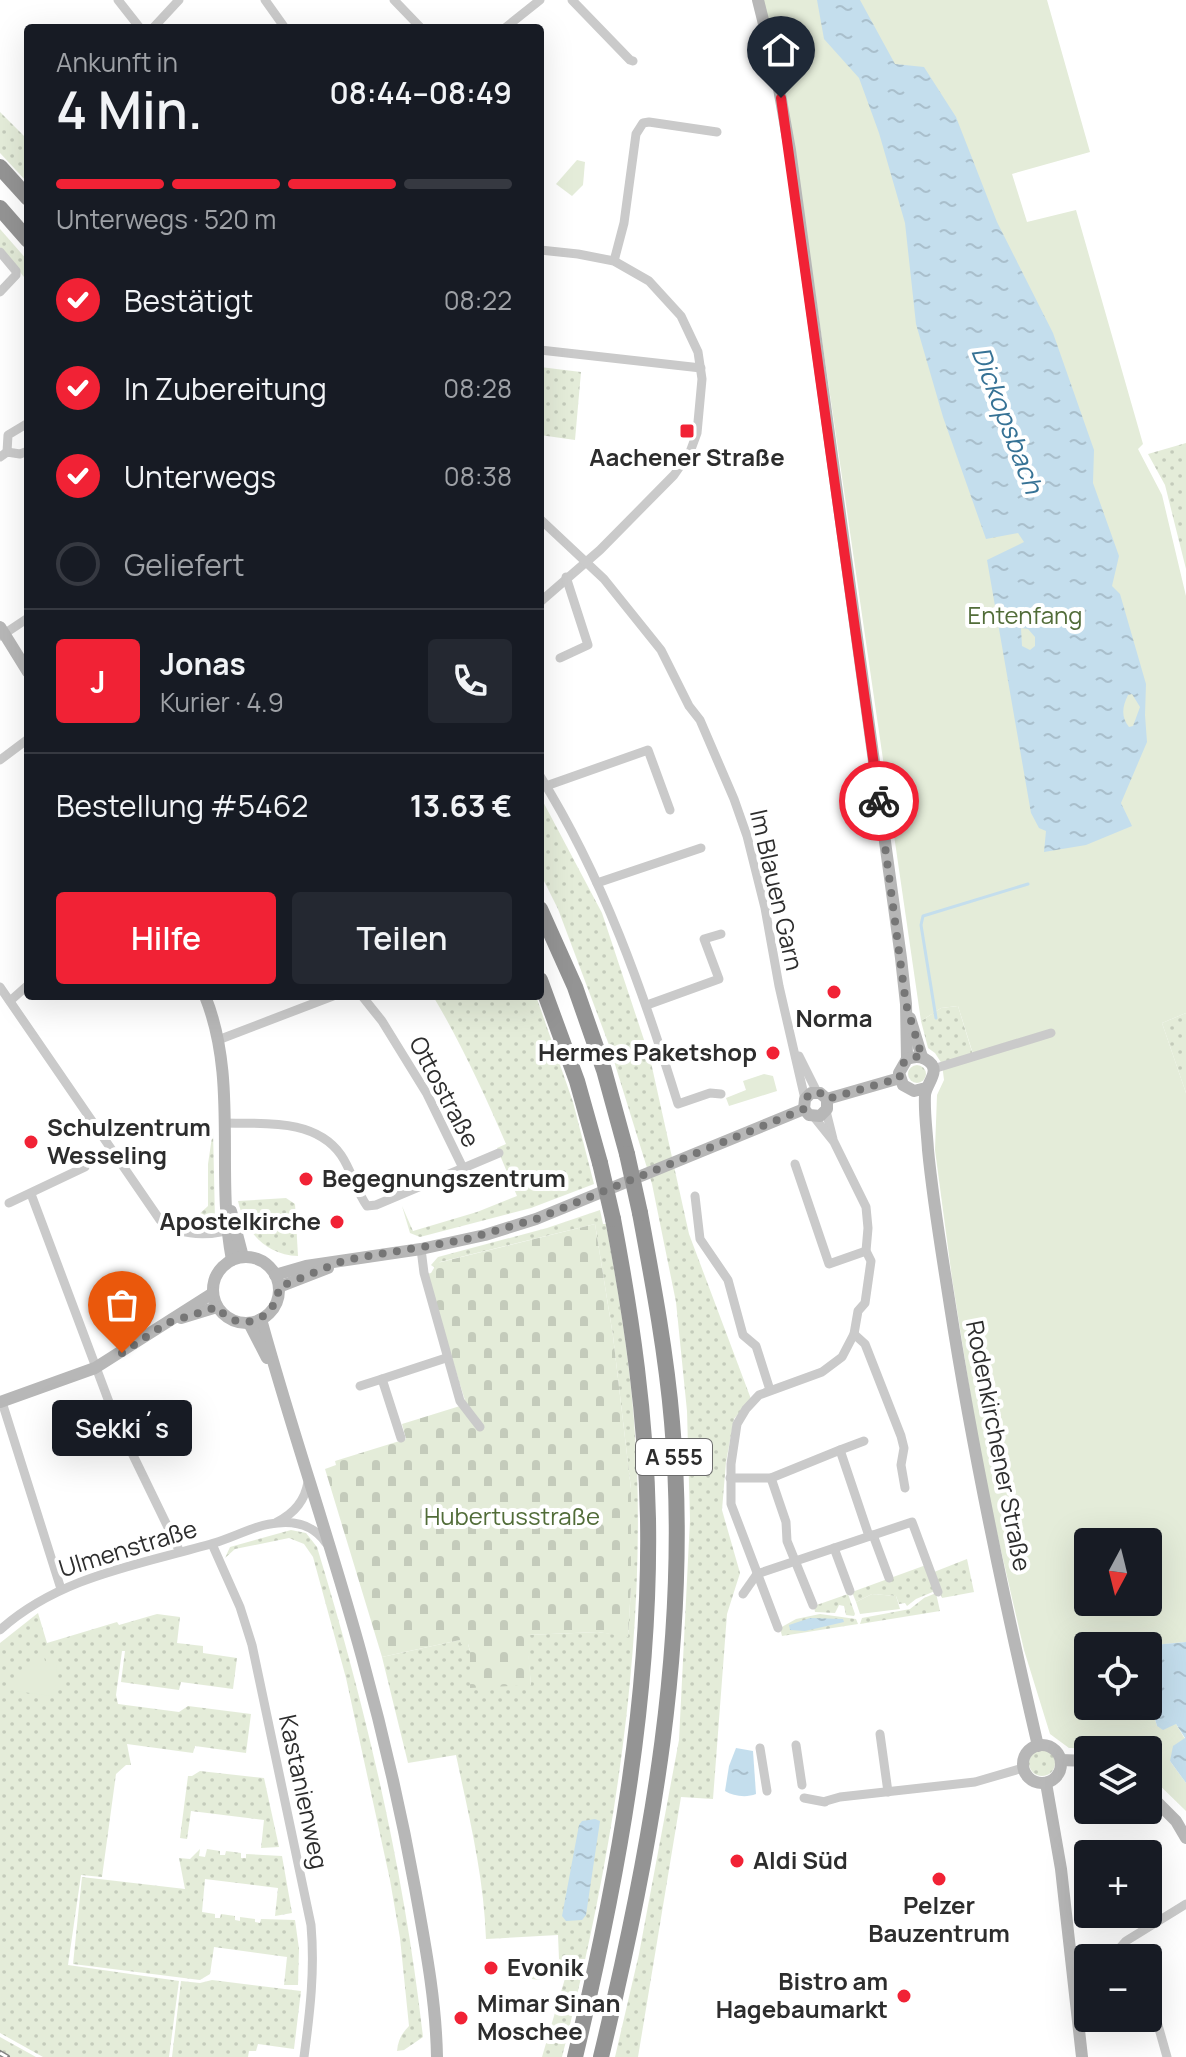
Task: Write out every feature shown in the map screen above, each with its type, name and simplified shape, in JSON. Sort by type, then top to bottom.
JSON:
[{"type":"highway","points":[[0,167],[24,194]]},
{"type":"highway","points":[[0,208],[24,235]]},
{"type":"highway","name":"A 555","points":[[544,918],[575,987],[627,1154],[659,1315],[672,1424],[676,1516],[674,1622],[653,1809],[626,1956],[601,2057]]},
{"type":"highway","name":"A 555","points":[[544,991],[577,1081],[613,1219],[633,1322],[648,1519],[646,1620],[639,1701],[617,1863],[600,1954],[575,2057]]},
{"type":"main road","points":[[758,0],[776,72],[790,150],[906,1004],[907,1059],[900,1068],[900,1078],[903,1085],[920,1090]]},
{"type":"main road","points":[[2,632],[24,666]]},
{"type":"main road","points":[[206,1000],[218,1040],[224,1078],[226,1231],[237,1258]]},
{"type":"main road","points":[[906,1004],[922,1057],[933,1069]]},
{"type":"main road","points":[[907,1059],[922,1057]]},
{"type":"main road","name":"Rodenkirchener Straße","points":[[933,1069],[931,1084],[920,1090],[977,1469],[1038,1746]]},
{"type":"main road","points":[[277,1281],[345,1260],[421,1249],[485,1235],[536,1219],[815,1105],[900,1078]]},
{"type":"main road","points":[[225,1189],[237,1258]]},
{"type":"main road","points":[[237,1258],[262,1261],[277,1281],[275,1304],[255,1321],[231,1319],[217,1307],[213,1293],[215,1276],[237,1258]]},
{"type":"main road","points":[[1,1402],[95,1368],[213,1293]]},
{"type":"main road","points":[[167,1323],[217,1307]]},
{"type":"main road","points":[[255,1321],[309,1475],[362,1656],[407,1847],[427,1959],[437,2057]]},
{"type":"main road","points":[[1038,1746],[1052,1748],[1061,1760],[1057,1776],[1046,1783],[1031,1779],[1023,1768],[1028,1752],[1038,1746]]},
{"type":"main road","points":[[1061,1760],[1074,1760]]},
{"type":"main road","points":[[1046,1783],[1061,1869],[1082,2057]]},
{"type":"main road","points":[[1162,1807],[1176,1821],[1186,1838]]},
{"type":"street","points":[[118,0],[137,24]]},
{"type":"street","points":[[157,24],[179,0]]},
{"type":"street","points":[[265,0],[282,24]]},
{"type":"street","points":[[394,0],[417,24]]},
{"type":"street","points":[[510,24],[540,0]]},
{"type":"street","points":[[572,0],[633,61]]},
{"type":"street","points":[[614,261],[624,223],[634,143],[639,128],[649,122],[717,132]]},
{"type":"street","points":[[544,250],[614,261],[649,281],[681,316],[698,352],[701,368],[700,414],[690,452],[674,475],[641,510],[544,598]]},
{"type":"street","points":[[0,252],[16,271],[15,279],[0,292]]},
{"type":"street","points":[[544,350],[701,368]]},
{"type":"street","points":[[24,425],[8,435],[3,454],[24,452]]},
{"type":"street","name":"Im Blauen Garn","points":[[544,523],[586,561],[661,650],[689,706],[700,720],[747,836],[793,1045],[815,1105]]},
{"type":"street","points":[[560,658],[588,645],[566,577]]},
{"type":"street","points":[[2,632],[24,620]]},
{"type":"street","points":[[0,760],[24,742]]},
{"type":"street","points":[[546,786],[648,750],[670,810]]},
{"type":"street","points":[[544,783],[597,883],[647,1005],[678,1104],[710,1093],[721,1094]]},
{"type":"street","points":[[597,883],[701,848]]},
{"type":"street","points":[[647,1005],[719,979],[704,939],[721,934]]},
{"type":"street","points":[[0,987],[160,1220],[185,1232],[203,1234],[226,1231]]},
{"type":"street","points":[[10,1001],[24,989]]},
{"type":"street","points":[[218,1040],[323,1000]]},
{"type":"street","name":"Ottostraße","points":[[365,1000],[382,1021],[427,1094],[463,1168]]},
{"type":"street","points":[[933,1069],[1051,1033]]},
{"type":"street","points":[[778,1628],[731,1504],[733,1443],[740,1416],[752,1401],[770,1390],[833,1366],[842,1357],[854,1334],[858,1311],[865,1303],[871,1261],[866,1251],[866,1207],[815,1105]]},
{"type":"street","points":[[224,1123],[285,1125],[321,1137],[342,1157],[367,1206],[376,1205],[499,1153]]},
{"type":"street","points":[[795,1164],[829,1264],[866,1251]]},
{"type":"street","points":[[9,1203],[85,1167]]},
{"type":"street","points":[[31,1194],[115,1418],[179,1550]]},
{"type":"street","points":[[695,1196],[700,1239],[728,1280],[743,1335],[756,1346],[770,1390]]},
{"type":"street","points":[[421,1249],[424,1273],[460,1401],[480,1427]]},
{"type":"street","points":[[854,1334],[865,1344],[899,1430],[904,1448],[901,1465],[905,1488]]},
{"type":"street","points":[[360,1386],[446,1358]]},
{"type":"street","points":[[382,1379],[401,1438]]},
{"type":"street","points":[[1,1402],[61,1589]]},
{"type":"street","points":[[730,1478],[771,1478],[864,1441]]},
{"type":"street","points":[[840,1450],[889,1578]]},
{"type":"street","name":"Ulmenstraße","points":[[0,1630],[32,1604],[61,1589],[179,1550],[212,1544],[289,1516],[306,1495],[309,1475]]},
{"type":"street","points":[[771,1478],[786,1522],[787,1541],[813,1605]]},
{"type":"street","points":[[276,1522],[300,1524],[317,1531],[328,1546]]},
{"type":"street","points":[[743,1594],[757,1574],[912,1522],[938,1592]]},
{"type":"street","name":"Kastanienweg","points":[[212,1544],[240,1607],[252,1645],[311,1925],[313,1990],[304,2057]]},
{"type":"street","points":[[834,1548],[850,1591]]},
{"type":"street","points":[[880,1734],[888,1792]]},
{"type":"street","points":[[796,1745],[802,1785]]},
{"type":"street","points":[[760,1748],[767,1791]]},
{"type":"street","points":[[804,1798],[825,1802],[840,1797],[975,1782],[1023,1768]]},
{"type":"street","points":[[1125,1944],[1186,1904]]},
{"type":"street","points":[[1160,2032],[1167,2057]]},
{"type":"green space","name":"Entenfang","points":[[763,0],[1047,0],[1090,152],[1012,174],[1027,222],[1076,210],[1143,444],[1138,449],[1162,495],[1186,596],[1186,1013],[1162,1023],[1186,1093],[1186,1642],[1162,1644],[1162,1632],[1074,1632],[1074,1720],[1155,1720],[1157,1726],[1176,1724],[1185,1739],[1170,1761],[1186,1783],[1186,1811],[1162,1788],[1162,1736],[1074,1736],[1074,1748],[1069,1748],[1050,1734],[1024,1650],[982,1468],[935,1150],[937,1095],[944,1080],[942,1064],[973,1054],[958,1006],[941,1008],[921,1021],[790,119]]},
{"type":"green space","points":[[0,112],[24,136],[24,179],[0,153]]},
{"type":"green space","points":[[577,160],[585,162],[583,185],[572,196],[556,184]]},
{"type":"green space","points":[[0,229],[24,256],[24,277],[0,247]]},
{"type":"green space","points":[[544,367],[581,372],[575,440],[544,436]]},
{"type":"green space","points":[[1186,443],[1186,569],[1165,485],[1148,454]]},
{"type":"green space","points":[[544,804],[602,913],[650,1058],[689,1234],[751,1399],[734,1419],[726,1462],[722,1510],[740,1573],[727,1614],[713,1799],[681,1797],[638,2057],[615,2057],[639,1954],[679,1740],[690,1520],[687,1411],[676,1302],[652,1184],[609,1045],[558,909],[544,881]]},
{"type":"green space","points":[[435,1000],[537,1000],[573,1102],[594,1184],[531,1208],[420,1237],[410,1233],[402,1206],[413,1231],[477,1212],[517,1196],[497,1148],[506,1144]]},
{"type":"green space","points":[[958,1006],[973,1055],[942,1064],[928,1048],[921,1021],[941,1008]]},
{"type":"green space","points":[[1186,1013],[1186,1093],[1162,1023]]},
{"type":"green space","points":[[917,1065],[926,1074],[917,1083],[908,1074]]},
{"type":"green space","points":[[764,1074],[773,1076],[777,1091],[729,1106],[726,1098],[746,1090],[743,1081]]},
{"type":"green space","points":[[213,1130],[215,1221],[190,1225],[167,1214],[196,1217],[208,1206],[208,1164]]},
{"type":"green space","points":[[286,1198],[295,1204],[298,1256],[276,1251],[258,1239],[246,1222],[238,1201]]},
{"type":"green space","points":[[600,1210],[603,1224],[606,1224],[617,1285],[633,1408],[638,1544],[635,1618],[620,1766],[595,1913],[562,2057],[542,2057],[566,1975],[554,1971],[541,1980],[522,1978],[559,1959],[558,1935],[486,1939],[479,1869],[456,1755],[408,1763],[382,1657],[460,1640],[468,1644],[470,1651],[531,1685],[526,1635],[598,1632],[628,1636],[631,1489],[613,1336],[595,1224],[440,1262],[435,1268],[431,1265],[438,1257],[547,1228]]},
{"type":"green space","name":"Hubertusstraße","points":[[595,1224],[613,1336],[631,1489],[628,1637],[598,1632],[527,1635],[531,1685],[470,1688],[470,1651],[468,1644],[461,1644],[460,1640],[382,1657],[325,1469],[336,1465],[335,1461],[406,1439],[402,1424],[460,1406],[467,1407],[426,1274],[431,1273],[437,1263]]},
{"type":"green space","points":[[291,1530],[306,1533],[317,1547],[352,1668],[381,1789],[405,1912],[423,2037],[404,2050],[397,2051],[398,2043],[409,2026],[400,1938],[390,1880],[346,1678],[313,1557],[304,1544],[289,1538],[235,1549],[225,1558],[230,1547]]},
{"type":"green space","points":[[967,1559],[974,1592],[942,1598],[934,1572]]},
{"type":"green space","points":[[926,1565],[935,1591],[907,1606],[905,1603],[899,1604],[896,1596],[872,1594],[856,1602],[852,1592]]},
{"type":"green space","points":[[936,1593],[940,1611],[860,1624],[862,1618],[910,1609]]},
{"type":"green space","points":[[848,1594],[854,1616],[846,1615],[844,1606],[839,1605],[835,1613],[815,1612],[814,1606]]},
{"type":"green space","points":[[872,1594],[896,1596],[900,1609],[860,1614],[856,1602]]},
{"type":"green space","points":[[38,1613],[47,1643],[117,1622],[119,1625],[157,1614],[180,1617],[177,1643],[203,1646],[203,1653],[237,1658],[233,1689],[181,1682],[179,1690],[121,1682],[125,1651],[122,1651],[116,1695],[118,1704],[179,1712],[188,1706],[251,1714],[246,1753],[195,1746],[193,1753],[127,1744],[131,1765],[126,1765],[116,1774],[102,1877],[81,1875],[68,1965],[179,1981],[169,2057],[43,2057],[0,2033],[0,1643]]},
{"type":"green space","points":[[820,1614],[856,1619],[858,1624],[782,1636],[780,1628],[796,1619]]},
{"type":"green space","points":[[35,1657],[44,1657],[45,1661],[56,1665],[58,1679],[51,1696],[16,1691],[14,1685]]},
{"type":"green space","points":[[1042,1750],[1051,1754],[1055,1763],[1051,1772],[1042,1776],[1033,1772],[1029,1763],[1033,1754]]},
{"type":"green space","points":[[200,1771],[264,1778],[279,1847],[261,1848],[264,1820],[191,1811],[187,1839],[180,1838],[188,1776]]},
{"type":"green space","points":[[200,1849],[199,1856],[205,1857],[207,1849],[220,1851],[220,1855],[225,1855],[226,1851],[241,1853],[241,1858],[246,1858],[246,1854],[282,1856],[292,1913],[275,1916],[278,1888],[205,1879],[202,1912],[215,1914],[215,1918],[220,1918],[221,1914],[235,1916],[235,1920],[240,1921],[240,1917],[255,1919],[260,1923],[261,1919],[295,1920],[299,1949],[298,1985],[284,1985],[287,1957],[214,1947],[210,1974],[200,1980],[73,1964],[82,1877],[185,1889],[179,1858],[190,1859]]},
{"type":"green space","points":[[212,1980],[301,1991],[294,2049],[258,2044],[256,2051],[249,2051],[248,2057],[172,2057],[181,1981],[200,1983]]},
{"type":"green space","points":[[0,2037],[36,2057],[0,2057]]},
{"type":"water","points":[[817,0],[860,0],[895,64],[924,67],[956,117],[997,222],[1053,333],[1094,450],[1093,483],[1119,556],[1112,586],[1120,594],[1146,684],[1147,742],[1121,803],[1132,826],[1086,845],[1044,852],[1046,831],[1039,828],[1031,813],[987,560],[1024,542],[1018,533],[986,539],[943,417],[916,324],[905,223],[879,133],[859,78],[824,39]],"holes":[[[1021,628],[1028,629],[1035,637],[1035,646],[1030,650],[1022,646]],[[1132,694],[1140,707],[1133,726],[1129,727],[1124,708],[1128,695]]]},
{"type":"water","points":[[810,1618],[843,1619],[844,1622],[805,1631],[790,1630],[789,1625]]},
{"type":"water","points":[[1186,1642],[1186,1783],[1170,1761],[1173,1746],[1185,1738],[1176,1724],[1163,1730],[1155,1720],[1162,1720],[1162,1644]]},
{"type":"water","points":[[736,1748],[753,1751],[756,1794],[740,1796],[725,1791]]},
{"type":"water","points":[[582,1821],[600,1821],[586,1915],[582,1920],[566,1921],[562,1916],[579,1825]]},
{"type":"waterway","name":"Dickopsbach","points":[[936,1018],[921,925],[923,916],[1028,884]]},
{"type":"railway","points":[[0,2053],[7,2057]]},
{"type":"way so far","points":[[122,1353],[167,1323],[217,1307],[225,1316],[237,1321],[255,1321],[272,1310],[279,1287],[345,1260],[463,1240],[536,1219],[804,1109],[805,1099],[811,1093],[820,1093],[827,1099],[900,1078],[900,1068],[904,1062],[912,1057],[922,1057],[906,1004],[879,801]]},
{"type":"place","name":"Aachener Straße","points":[[687,431]]},
{"type":"place","name":"Norma","points":[[834,992]]},
{"type":"place","name":"Hermes Paketshop","points":[[773,1053]]},
{"type":"place","name":"Schulzentrum Wesseling","points":[[31,1142]]},
{"type":"place","name":"Begegnungszentrum","points":[[306,1179]]},
{"type":"place","name":"Apostelkirche","points":[[337,1222]]},
{"type":"place","name":"Sekki´s","points":[[122,1353]]},
{"type":"place","name":"Aldi Süd","points":[[737,1861]]},
{"type":"place","name":"Pelzer Bauzentrum","points":[[939,1879]]},
{"type":"place","name":"Evonik","points":[[491,1968]]},
{"type":"place","name":"Bistro am Hagebaumarkt","points":[[904,1996]]},
{"type":"place","name":"Mimar Sinan Moschee","points":[[461,2018]]},
{"type":"route","points":[[781,98],[879,801]]}]
